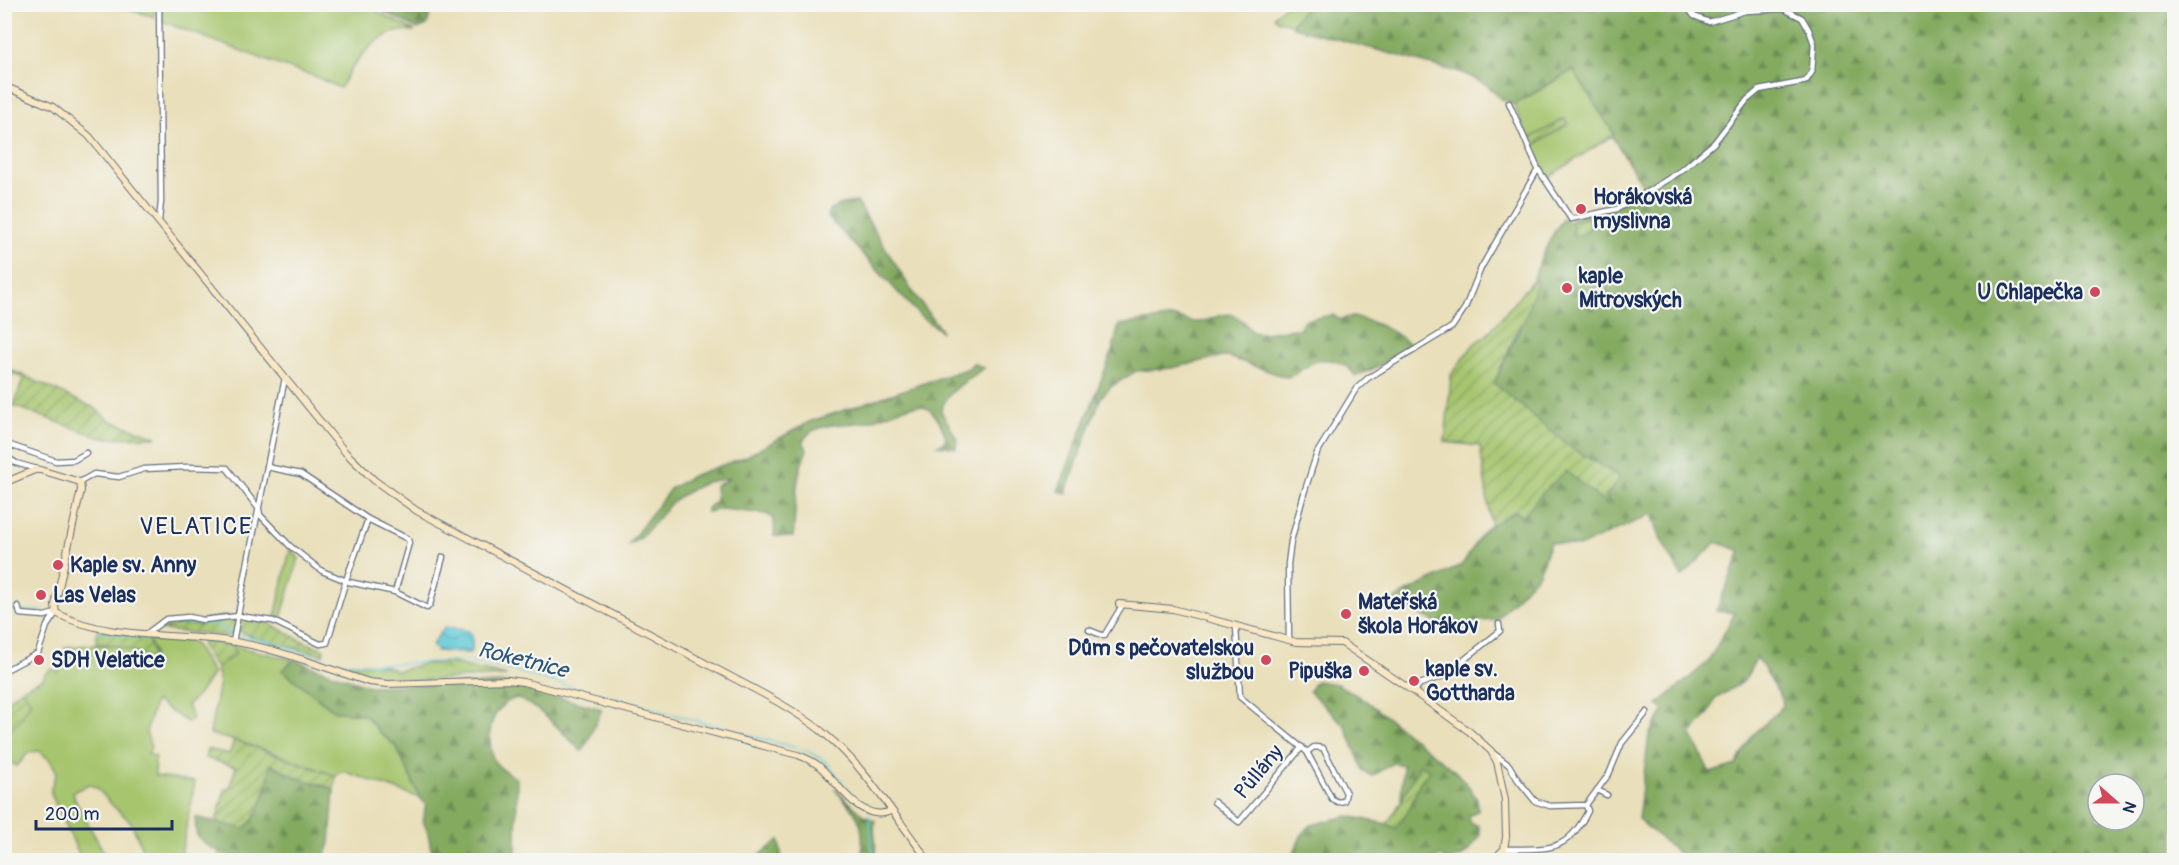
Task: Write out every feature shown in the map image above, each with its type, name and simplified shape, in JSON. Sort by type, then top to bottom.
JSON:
[{"type":"street","points":[[159,4],[161,202],[159,220]]},
{"type":"street","points":[[1509,103],[1538,169],[1570,219],[1617,209],[1681,171],[1714,143],[1747,100],[1759,90],[1802,82],[1809,77],[1814,64],[1814,44],[1809,30],[1802,18],[1784,9],[1745,11],[1709,22],[1694,16],[1685,4]]},
{"type":"street","points":[[4,86],[53,107],[89,136],[345,452],[387,491],[417,511],[794,711],[840,748],[928,861]]},
{"type":"street","points":[[1289,640],[1288,564],[1291,541],[1317,453],[1356,389],[1368,378],[1452,327],[1465,308],[1481,268],[1538,169]]},
{"type":"street","points":[[234,637],[285,378]]},
{"type":"street","points":[[4,443],[56,461],[74,460],[86,453]]},
{"type":"street","points":[[4,455],[16,463],[80,482],[94,474],[119,477],[144,469],[227,468],[273,530],[303,558],[322,571],[346,580],[394,592],[427,608],[430,605],[443,557]]},
{"type":"street","points":[[267,467],[301,474],[368,519],[409,541],[394,592]]},
{"type":"street","points":[[4,483],[37,469]]},
{"type":"street","points":[[4,671],[38,653],[47,626],[56,613],[55,605],[81,490],[80,482]]},
{"type":"street","points":[[152,635],[166,619],[189,617],[202,620],[239,616],[273,621],[324,644],[330,639],[346,580],[368,519]]},
{"type":"street","points":[[1104,636],[1121,604],[1173,609],[1296,642],[1342,643],[1470,732],[1509,765],[1535,801],[1550,806],[1586,805]]},
{"type":"street","points":[[19,608],[20,614],[45,616],[56,613],[85,625],[152,635],[234,637],[369,682],[508,680],[523,682],[801,756],[814,763],[849,798],[870,810],[882,813],[891,811]]},
{"type":"street","points":[[1414,692],[1420,684],[1444,676],[1500,631],[1499,624]]},
{"type":"street","name":"Půllány","points":[[1236,626],[1240,697],[1307,752],[1332,799],[1341,802],[1345,799],[1346,793],[1323,748],[1314,747],[1307,752]]},
{"type":"street","points":[[1089,630],[1112,640]]},
{"type":"street","points":[[1586,805],[1609,774],[1622,743],[1647,712]]},
{"type":"street","name":"Půllány","points":[[1214,802],[1239,822],[1302,747]]},
{"type":"street","points":[[1491,751],[1497,762],[1505,800],[1506,837],[1504,849],[1493,861]]},
{"type":"street","points":[[1597,790],[1607,795]]},
{"type":"street","points":[[1504,849],[1555,848],[1578,829],[1588,811],[1586,805]]},
{"type":"green space","points":[[342,4],[352,7],[364,5],[415,31],[402,31],[380,39],[361,56],[340,88],[314,76],[161,21],[161,5]]},
{"type":"green space","points":[[1308,4],[2174,5],[2174,860],[1674,860],[1679,854],[1638,819],[1649,735],[1664,710],[1658,704],[1708,662],[1735,613],[1716,611],[1741,551],[1716,542],[1682,577],[1661,540],[1652,514],[1579,547],[1550,542],[1539,573],[1496,620],[1477,621],[1467,630],[1440,624],[1393,602],[1403,594],[1460,566],[1487,529],[1500,518],[1515,511],[1522,517],[1541,494],[1566,470],[1603,501],[1619,476],[1571,448],[1494,383],[1523,322],[1536,282],[1533,280],[1542,256],[1563,219],[1568,222],[1577,216],[1613,206],[1644,187],[1612,136],[1614,134],[1573,70],[1514,105],[1501,99],[1487,85],[1465,74],[1293,27],[1294,21]],"holes":[[[1757,657],[1782,699],[1783,706],[1751,737],[1736,765],[1710,773],[1691,734],[1709,713],[1715,699],[1744,681]]]},
{"type":"green space","points":[[110,5],[154,5],[154,18],[152,16]]},
{"type":"green space","points":[[371,5],[432,5],[427,25],[418,29]]},
{"type":"green space","points":[[1285,5],[1308,5],[1293,25],[1277,20],[1274,16]]},
{"type":"green space","points":[[1573,70],[1615,134],[1547,178],[1532,147],[1567,124],[1564,119],[1529,139],[1514,105]]},
{"type":"green space","points":[[1564,119],[1568,124],[1532,147],[1529,139]]},
{"type":"green space","points":[[857,202],[910,288],[942,332],[921,317],[827,216],[829,210],[842,204]]},
{"type":"green space","points":[[1588,217],[1591,226],[1586,233],[1575,236],[1572,222]]},
{"type":"green space","points":[[1533,280],[1537,282],[1524,322],[1520,325],[1494,383],[1571,448],[1620,477],[1603,502],[1566,471],[1541,494],[1522,517],[1515,511],[1491,525],[1480,446],[1445,442],[1451,375],[1474,344],[1486,336]]},
{"type":"green space","points":[[1232,314],[1243,321],[1252,332],[1258,333],[1299,329],[1304,320],[1333,315],[1339,319],[1352,317],[1384,327],[1412,346],[1373,369],[1355,376],[1343,364],[1321,360],[1294,375],[1285,377],[1229,357],[1219,357],[1172,368],[1136,371],[1112,386],[1101,397],[1067,493],[1058,491],[1112,352],[1119,325],[1175,317],[1191,322],[1203,322],[1221,315]]},
{"type":"green space","points":[[973,363],[984,368],[948,397],[941,411],[957,439],[956,448],[938,445],[946,438],[943,428],[935,415],[923,406],[907,407],[864,422],[828,425],[809,434],[803,441],[807,450],[797,483],[793,537],[774,536],[773,520],[766,514],[723,509],[707,512],[707,508],[716,501],[715,486],[730,478],[706,482],[680,496],[671,503],[641,538],[628,545],[670,489],[692,476],[745,457],[809,422],[969,368]]},
{"type":"green space","points":[[5,367],[94,408],[109,420],[157,437],[101,438],[14,406],[23,378],[12,373],[5,395]]},
{"type":"green space","points":[[290,549],[299,558],[280,621],[275,618]]},
{"type":"green space","points":[[225,616],[265,621],[306,643],[324,649],[323,655],[255,638],[237,630],[229,636],[161,630],[179,624],[201,625],[203,620]]},
{"type":"green space","points":[[97,628],[148,636],[153,659],[119,646],[96,644]]},
{"type":"green space","points":[[153,640],[193,642],[213,673],[187,706],[193,718],[187,722],[155,701],[146,732],[151,747],[148,754],[155,756],[155,776],[195,782],[180,860],[147,860],[131,822],[97,788],[89,784],[73,792],[75,800],[108,860],[82,860],[51,794],[57,772],[50,760],[39,751],[29,752],[17,766],[5,760],[4,735],[21,719],[30,701],[22,689],[44,678],[44,675],[51,669],[57,672],[70,658],[65,647],[110,645],[153,658],[154,651],[148,642]]},
{"type":"green space","points":[[202,640],[234,646],[235,655],[216,668],[202,647]]},
{"type":"green space","points":[[234,646],[294,660],[282,670],[335,711],[365,715],[380,733],[396,746],[420,798],[346,772],[340,772],[336,776],[263,749],[210,734],[219,681],[216,668],[235,655]]},
{"type":"green space","points":[[294,660],[369,686],[507,683],[602,709],[584,750],[581,751],[551,721],[525,702],[516,698],[502,706],[497,711],[491,725],[490,740],[492,757],[496,764],[517,779],[516,851],[513,860],[433,860],[428,833],[423,821],[426,804],[420,798],[396,746],[380,733],[365,715],[335,711],[282,670]]},
{"type":"green space","points":[[451,663],[507,676],[390,682],[339,668],[340,665],[369,664],[397,671],[423,664]]},
{"type":"green space","points":[[1316,681],[1337,684],[1365,700],[1456,772],[1477,799],[1478,810],[1468,816],[1470,822],[1479,826],[1480,836],[1466,853],[1452,860],[1445,860],[1441,856],[1430,860],[1291,860],[1301,836],[1311,825],[1348,816],[1387,824],[1391,827],[1410,808],[1420,782],[1430,771],[1420,764],[1401,802],[1403,765],[1393,763],[1372,776],[1363,770],[1345,726],[1309,691]]},
{"type":"green space","points":[[22,689],[31,701],[21,719],[5,735],[5,702]]},
{"type":"green space","points":[[234,740],[336,776],[334,789],[296,777],[271,764],[263,799],[250,823],[244,829],[216,822],[225,789],[229,789],[236,767],[205,758],[207,749],[229,754]]},
{"type":"green space","points":[[270,764],[296,777],[334,789],[330,843],[324,860],[275,860],[237,856],[220,852],[206,845],[197,835],[195,817],[231,826],[252,822],[266,790]]},
{"type":"green space","points":[[1420,764],[1430,770],[1420,782],[1410,808],[1396,829],[1387,824]]},
{"type":"green space","points":[[834,788],[863,815],[875,821],[877,860],[861,860],[862,836],[859,820]]},
{"type":"green space","points":[[779,840],[782,860],[754,860]]},
{"type":"green space","points":[[219,851],[250,860],[218,860]]},
{"type":"water","points":[[445,627],[468,631],[472,634],[472,651],[469,653],[437,651],[432,645]]},
{"type":"waterway","name":"Roketnice","points":[[4,609],[17,610]]},
{"type":"waterway","name":"Roketnice","points":[[22,610],[42,611]]},
{"type":"waterway","name":"Roketnice","points":[[157,632],[169,623],[214,624],[235,635],[271,641],[329,662],[389,664],[463,661],[496,666],[807,751],[825,761],[855,798],[869,805],[870,809]]},
{"type":"waterway","name":"Roketnice","points":[[97,631],[145,639],[152,637]]},
{"type":"waterway","name":"Roketnice","points":[[869,814],[874,860]]},
{"type":"waterway","points":[[2126,860],[2127,856]]},
{"type":"place","name":"Horákovská myslivna","points":[[1581,209]]},
{"type":"place","name":"kaple Mitrovských","points":[[1567,288]]},
{"type":"place","name":"U Chlapečka","points":[[2095,292]]},
{"type":"place","name":"Kaple sv. Anny","points":[[58,565]]},
{"type":"place","name":"Las Velas","points":[[41,595]]},
{"type":"place","name":"Mateřská škola Horákov","points":[[1346,614]]},
{"type":"place","name":"SDH Velatice","points":[[39,660]]},
{"type":"place","name":"Dům s pečovatelskou službou","points":[[1266,660]]},
{"type":"place","name":"Pipuška","points":[[1364,671]]},
{"type":"place","name":"kaple sv. Gottharda","points":[[1414,681]]},
{"type":"district","name":"VELATICE","points":[[196,526]]}]
